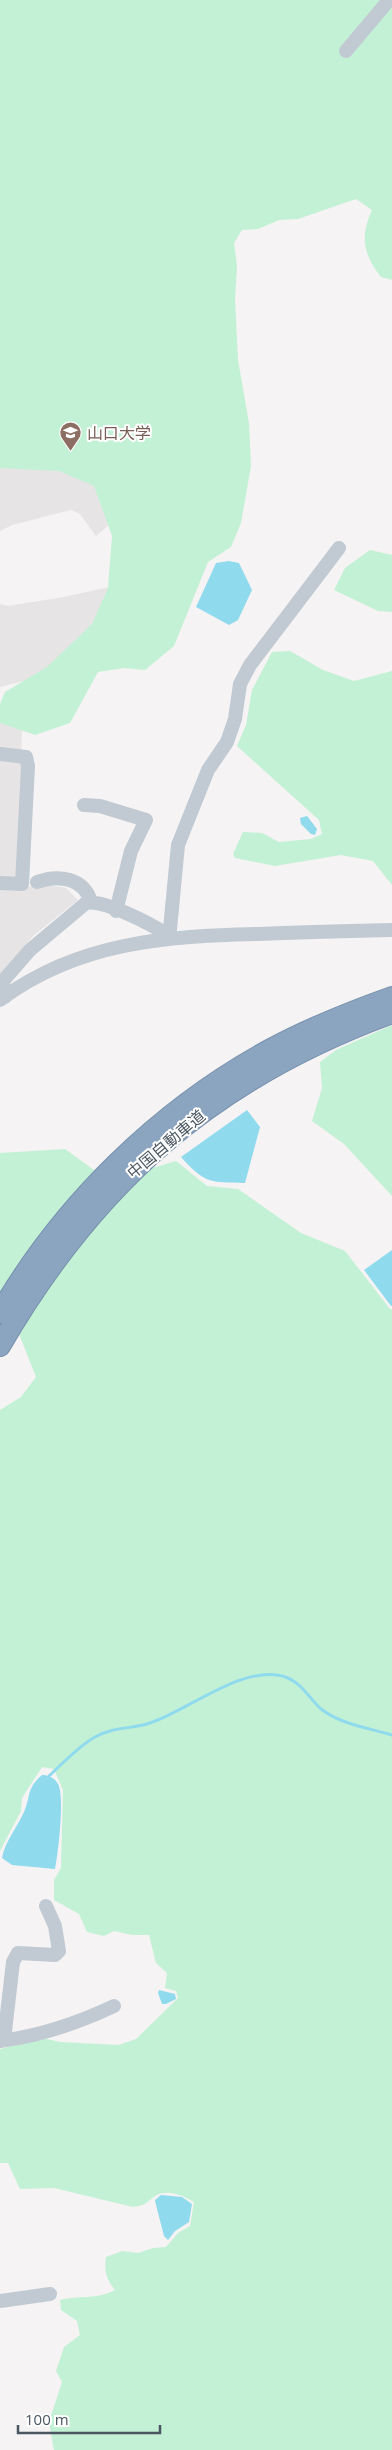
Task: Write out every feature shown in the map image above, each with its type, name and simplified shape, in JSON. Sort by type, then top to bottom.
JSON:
[{"type":"highway","name":"中国自動車道","points":[[0,1313],[48,1243],[83,1199],[160,1125],[189,1102],[269,1050],[313,1028],[392,997]]},
{"type":"highway","name":"中国自動車道","points":[[0,1346],[42,1277],[84,1223],[109,1194],[172,1136],[241,1086],[278,1063],[320,1042],[392,1014]]},
{"type":"street","points":[[346,51],[389,0]]},
{"type":"street","points":[[167,936],[170,929],[178,845],[208,770],[227,742],[234,719],[240,684],[250,665],[339,548]]},
{"type":"street","points":[[0,754],[26,757],[28,766],[22,884],[0,883]]},
{"type":"street","points":[[84,805],[100,806],[146,820],[131,851],[116,911]]},
{"type":"street","points":[[37,882],[61,876],[72,880],[89,894],[91,902]]},
{"type":"street","points":[[2,998],[3,981],[30,950],[76,910],[91,902],[154,926],[167,936]]},
{"type":"street","points":[[2,998],[46,973],[90,954],[167,936],[392,930]]},
{"type":"street","points":[[46,1906],[55,1926],[59,1952],[56,1955],[18,1954],[13,1962],[2,2040],[32,2036],[89,2018],[114,2006]]},
{"type":"street","points":[[0,2301],[50,2294]]},
{"type":"shaded area","name":"山口大学","points":[[49,381],[117,518],[96,536],[80,514],[71,510],[12,525],[0,531],[0,398]]},
{"type":"shaded area","points":[[141,580],[59,672],[0,687],[0,604],[7,606],[64,597]]},
{"type":"shaded area","points":[[0,716],[22,717],[19,889],[43,884],[66,888],[78,900],[33,936],[0,977]]},
{"type":"green space","points":[[0,0],[392,0],[392,280],[381,277],[370,261],[365,245],[365,237],[372,210],[356,199],[298,219],[279,220],[258,229],[242,230],[234,243],[237,266],[235,299],[238,360],[249,423],[251,466],[241,523],[231,547],[208,562],[174,646],[145,670],[124,668],[98,672],[70,723],[35,735],[0,723],[0,704],[5,692],[47,667],[92,624],[108,588],[112,536],[94,486],[59,471],[0,468]]},
{"type":"green space","points":[[370,550],[392,555],[392,612],[378,611],[334,590],[345,568]]},
{"type":"green space","points":[[290,651],[323,670],[354,681],[392,671],[392,885],[373,861],[341,855],[275,866],[235,858],[233,854],[243,832],[262,833],[279,842],[311,839],[322,834],[319,820],[237,746],[246,725],[252,690],[272,652]]},
{"type":"green space","points":[[392,1025],[392,1196],[344,1144],[312,1121],[322,1088],[320,1062],[336,1050]]},
{"type":"green space","points":[[65,1149],[109,1181],[176,1161],[207,1186],[238,1189],[301,1233],[345,1251],[390,1309],[392,1309],[392,2450],[54,2450],[49,2422],[62,2382],[56,2371],[64,2347],[80,2335],[77,2321],[61,2310],[60,2300],[101,2295],[115,2290],[106,2275],[106,2257],[122,2251],[138,2253],[153,2248],[166,2247],[178,2233],[190,2226],[194,2202],[180,2195],[164,2193],[133,2207],[54,2188],[20,2189],[8,2163],[0,2163],[0,2049],[43,2038],[60,2042],[119,2045],[136,2039],[178,1998],[176,1991],[165,1988],[167,1973],[156,1963],[149,1935],[132,1935],[114,1931],[104,1936],[87,1932],[79,1914],[54,1900],[54,1880],[61,1868],[63,1790],[54,1769],[42,1767],[22,1798],[21,1811],[0,1851],[0,1410],[21,1397],[36,1377],[6,1301],[0,1300],[0,1153]]},
{"type":"water","points":[[229,561],[239,563],[252,590],[238,620],[229,625],[196,607],[216,563]]},
{"type":"water","points":[[307,816],[317,829],[315,835],[311,834],[301,824],[300,818]]},
{"type":"water","points":[[247,1110],[260,1127],[245,1183],[209,1180],[196,1172],[181,1157]]},
{"type":"water","points":[[392,1250],[392,1306],[391,1306],[364,1270]]},
{"type":"water","points":[[42,1775],[49,1776],[55,1780],[60,1791],[60,1826],[55,1869],[12,1865],[2,1858],[8,1840],[24,1812],[33,1784]]},
{"type":"water","points":[[159,1990],[175,1994],[176,1999],[162,2004],[158,1993]]},
{"type":"water","points":[[161,2195],[182,2197],[192,2204],[189,2222],[175,2231],[168,2240],[164,2236],[155,2200]]},
{"type":"waterway","points":[[49,1776],[71,1755],[95,1737],[115,1730],[150,1723],[218,1690],[254,1676],[272,1675],[288,1678],[298,1684],[321,1709],[329,1714],[346,1722],[392,1735]]},
{"type":"place","name":"山口大学","points":[[71,452]]}]
